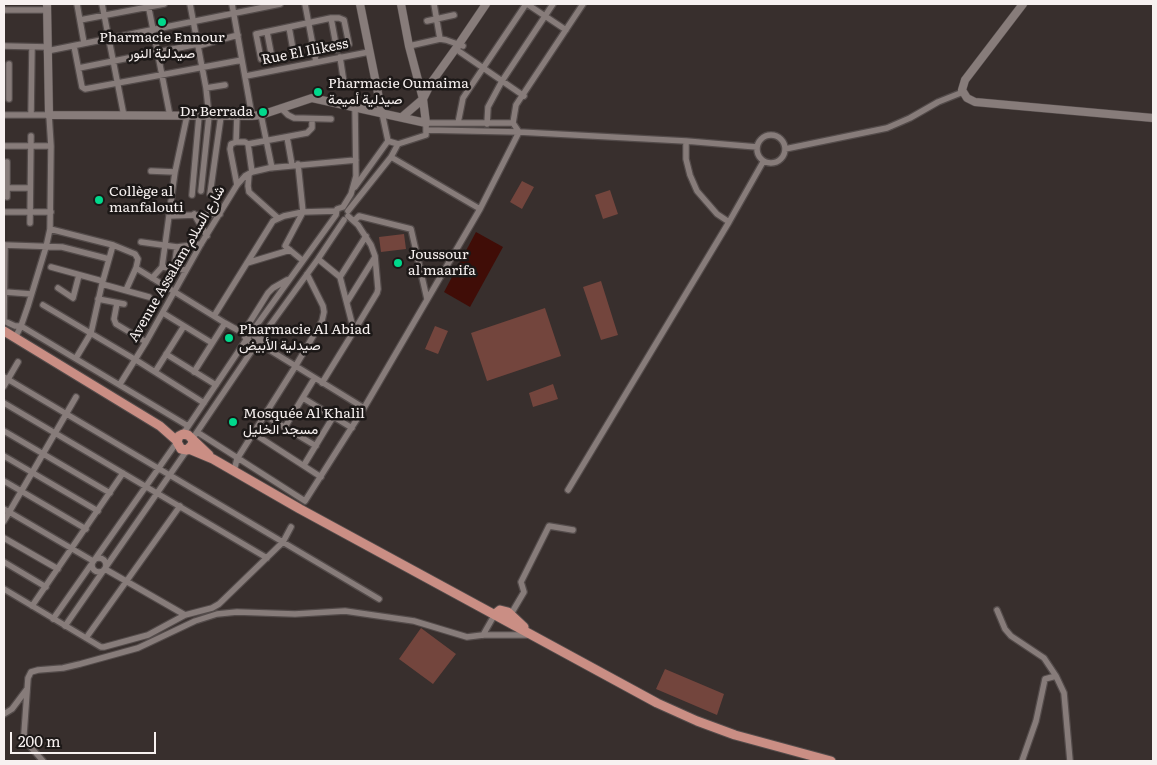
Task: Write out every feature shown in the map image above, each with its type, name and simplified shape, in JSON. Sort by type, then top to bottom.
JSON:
[{"type":"main road","points":[[4,331],[160,426],[181,436],[188,435],[194,437],[213,458]]},
{"type":"main road","points":[[181,436],[181,449],[188,449],[213,458],[234,471],[303,505],[533,636],[649,699],[697,721],[744,737],[831,761]]},
{"type":"main road","points":[[188,449],[192,445],[194,437]]},
{"type":"main road","points":[[495,614],[501,610],[511,614],[533,636]]},
{"type":"street","points":[[77,4],[84,43]]},
{"type":"street","points":[[102,4],[124,116]]},
{"type":"street","points":[[80,20],[148,5],[164,4]]},
{"type":"street","points":[[190,4],[206,88],[209,116],[201,191]]},
{"type":"street","points":[[232,4],[252,116]]},
{"type":"street","points":[[4,46],[32,46],[47,49],[74,46],[280,4]]},
{"type":"street","points":[[305,4],[316,62]]},
{"type":"street","points":[[352,191],[388,141],[360,4]]},
{"type":"street","points":[[388,141],[398,144],[426,135],[427,127],[424,96],[409,46],[401,4]]},
{"type":"street","points":[[434,4],[440,39]]},
{"type":"street","points":[[461,47],[486,4]]},
{"type":"street","points":[[402,117],[432,89],[491,4]]},
{"type":"street","points":[[458,123],[463,98],[527,4],[566,30]]},
{"type":"street","points":[[487,124],[488,107],[502,81],[554,4]]},
{"type":"street","points":[[519,132],[513,123],[516,106],[584,4]]},
{"type":"street","points":[[1023,4],[969,74],[963,85],[963,92],[967,98],[975,102],[1153,117]]},
{"type":"street","points":[[148,5],[170,116]]},
{"type":"street","points":[[4,10],[46,7],[51,146],[50,229],[21,326],[15,338]]},
{"type":"street","points":[[426,21],[454,15]]},
{"type":"street","points":[[331,18],[337,50]]},
{"type":"street","points":[[261,59],[256,34],[331,18],[344,20],[349,44]]},
{"type":"street","points":[[289,27],[294,55]]},
{"type":"street","points":[[267,32],[272,58]]},
{"type":"street","points":[[78,68],[198,45],[238,35]]},
{"type":"street","points":[[409,46],[440,39],[461,47],[483,68],[524,96]]},
{"type":"street","points":[[31,115],[32,46]]},
{"type":"street","points":[[74,46],[82,87],[87,89],[242,60]]},
{"type":"street","name":"Rue El Ilikess","points":[[246,76],[369,52]]},
{"type":"street","points":[[340,57],[344,83]]},
{"type":"street","points":[[9,64],[7,77],[9,100]]},
{"type":"street","points":[[206,88],[224,85]]},
{"type":"street","points":[[785,149],[887,128],[910,118],[938,102],[963,92]]},
{"type":"street","points":[[4,114],[252,116],[261,115],[312,98],[402,117],[427,127],[686,141],[757,147]]},
{"type":"street","points":[[281,108],[290,116],[331,119]]},
{"type":"street","points":[[355,108],[356,160],[352,191],[346,213],[318,259],[259,339],[194,437],[237,459],[303,505],[364,408],[480,209],[519,132]]},
{"type":"street","points":[[261,115],[272,168]]},
{"type":"street","points":[[152,278],[162,267],[175,172],[187,116]]},
{"type":"street","points":[[192,195],[199,116]]},
{"type":"street","points":[[210,194],[221,116]]},
{"type":"street","points":[[236,142],[237,116]]},
{"type":"street","points":[[237,185],[230,149],[231,144],[245,142],[248,144],[310,131],[312,119]]},
{"type":"street","points":[[427,127],[458,123],[513,123]]},
{"type":"street","points":[[773,135],[781,140],[785,149],[783,156],[772,164],[763,162],[757,154],[760,140],[763,137],[773,135]]},
{"type":"street","points":[[30,223],[31,136]]},
{"type":"street","points":[[287,137],[295,165],[303,212],[285,245],[302,260]]},
{"type":"street","points":[[686,141],[686,159],[697,191],[717,214],[729,222]]},
{"type":"street","points":[[248,144],[251,173],[248,186],[249,192],[278,218]]},
{"type":"street","points":[[336,213],[339,220],[391,158],[398,144]]},
{"type":"street","points":[[4,146],[51,146]]},
{"type":"street","points":[[391,158],[480,209]]},
{"type":"street","points":[[251,173],[295,165],[356,160]]},
{"type":"street","points":[[7,162],[5,176],[7,197]]},
{"type":"street","points":[[568,490],[763,162]]},
{"type":"street","points":[[151,171],[175,172]]},
{"type":"street","name":"Avenue Assalam شارع السلام","points":[[120,384],[136,360],[186,270],[237,185],[251,173]]},
{"type":"street","points":[[7,188],[30,188]]},
{"type":"street","points":[[53,619],[338,208],[354,221],[366,236],[375,256],[378,283],[377,293],[322,383]]},
{"type":"street","points":[[4,212],[51,212]]},
{"type":"street","points":[[214,316],[271,224],[278,218],[303,212],[336,213]]},
{"type":"street","points":[[194,214],[206,236]]},
{"type":"street","points":[[169,216],[220,214]]},
{"type":"street","points":[[354,221],[359,216],[411,230],[426,299]]},
{"type":"street","points":[[50,229],[113,246],[137,255],[136,268],[126,290]]},
{"type":"street","points":[[340,276],[366,236]]},
{"type":"street","points":[[141,242],[164,246],[202,244]]},
{"type":"street","points":[[109,260],[68,248],[4,245],[6,292],[4,321],[15,326],[21,326],[120,384],[181,436]]},
{"type":"street","points":[[76,358],[91,333],[102,282],[113,246]]},
{"type":"street","points":[[174,269],[177,246]]},
{"type":"street","points":[[247,263],[290,250]]},
{"type":"street","points":[[347,302],[375,256]]},
{"type":"street","points":[[318,259],[340,276],[354,331]]},
{"type":"street","points":[[51,267],[149,297]]},
{"type":"street","points":[[162,267],[186,270]]},
{"type":"street","points":[[136,268],[225,323],[259,339],[263,346],[364,408]]},
{"type":"street","points":[[234,471],[237,459],[320,327],[324,306],[307,274]]},
{"type":"street","points":[[58,288],[72,298],[79,275]]},
{"type":"street","points":[[243,333],[268,293],[288,280]]},
{"type":"street","points":[[6,292],[31,294]]},
{"type":"street","points":[[98,298],[124,304]]},
{"type":"street","points":[[117,303],[114,319],[116,324],[146,342]]},
{"type":"street","points":[[44,305],[204,403]]},
{"type":"street","points":[[163,313],[212,343]]},
{"type":"street","points":[[194,372],[225,323]]},
{"type":"street","points":[[154,372],[184,326]]},
{"type":"street","points":[[243,333],[246,340],[255,346],[263,346]]},
{"type":"street","points":[[166,354],[216,385]]},
{"type":"street","points":[[4,386],[6,378],[18,362]]},
{"type":"street","points":[[6,378],[379,599]]},
{"type":"street","points":[[285,427],[314,379]]},
{"type":"street","points":[[4,521],[6,510],[21,491],[76,397]]},
{"type":"street","points":[[303,398],[352,428]]},
{"type":"street","points":[[4,403],[267,558]]},
{"type":"street","points":[[264,414],[316,446]]},
{"type":"street","points":[[304,466],[333,417]]},
{"type":"street","points":[[4,431],[110,493]]},
{"type":"street","points":[[253,433],[321,477]]},
{"type":"street","points":[[65,626],[188,449]]},
{"type":"street","points":[[4,456],[98,511]]},
{"type":"street","points":[[32,606],[123,473]]},
{"type":"street","points":[[4,482],[86,529]]},
{"type":"street","points":[[86,638],[180,506]]},
{"type":"street","points":[[6,510],[93,561]]},
{"type":"street","points":[[511,614],[524,592],[521,582],[549,526],[573,530]]},
{"type":"street","points":[[4,589],[104,647],[148,635],[185,615],[212,608],[219,604],[282,542],[291,527]]},
{"type":"street","points":[[4,538],[58,569]]},
{"type":"street","points":[[97,558],[102,558],[106,564],[102,572],[95,571],[92,566],[93,561],[97,558]]},
{"type":"street","points":[[4,562],[46,587]]},
{"type":"street","points":[[105,568],[185,615]]},
{"type":"street","points":[[43,761],[25,738],[24,728],[28,677],[36,670],[63,668],[127,651],[149,644],[195,621],[217,614],[232,612],[296,614],[333,610],[414,620],[460,636],[533,636]]},
{"type":"street","points":[[997,610],[1011,636],[1044,658],[1056,676],[1064,693],[1070,761]]},
{"type":"street","points":[[483,635],[495,614]]},
{"type":"street","points":[[1022,761],[1036,721],[1045,679],[1056,676]]},
{"type":"street","points":[[4,714],[12,709],[27,689]]},
{"type":"shaded area","points":[[522,181],[534,187],[522,209],[510,202]]},
{"type":"shaded area","points":[[610,190],[618,214],[603,219],[595,195]]},
{"type":"shaded area","points":[[476,232],[503,247],[470,307],[444,292]]},
{"type":"shaded area","points":[[404,234],[406,249],[381,252],[379,237]]},
{"type":"shaded area","points":[[601,281],[618,335],[601,340],[583,287]]},
{"type":"shaded area","points":[[545,308],[561,356],[487,381],[471,333]]},
{"type":"shaded area","points":[[435,326],[448,331],[438,354],[425,349]]},
{"type":"shaded area","points":[[553,384],[558,399],[533,407],[529,393]]},
{"type":"shaded area","points":[[421,628],[456,654],[433,684],[399,659]]},
{"type":"shaded area","points":[[665,669],[724,694],[717,715],[656,689]]},
{"type":"place","name":"Pharmacie Ennour صيدلية النور","points":[[162,22]]},
{"type":"place","name":"Pharmacie Oumaima صيدلية أميمة","points":[[318,92]]},
{"type":"place","name":"Dr Berrada","points":[[263,112]]},
{"type":"place","name":"Collège al manfalouti","points":[[99,200]]},
{"type":"place","name":"Joussour al maarifa","points":[[398,263]]},
{"type":"place","name":"Pharmacie Al Abiad صيدلية الأبيض","points":[[229,338]]},
{"type":"place","name":"Mosquée Al Khalil مسجد الخليل","points":[[233,422]]}]
